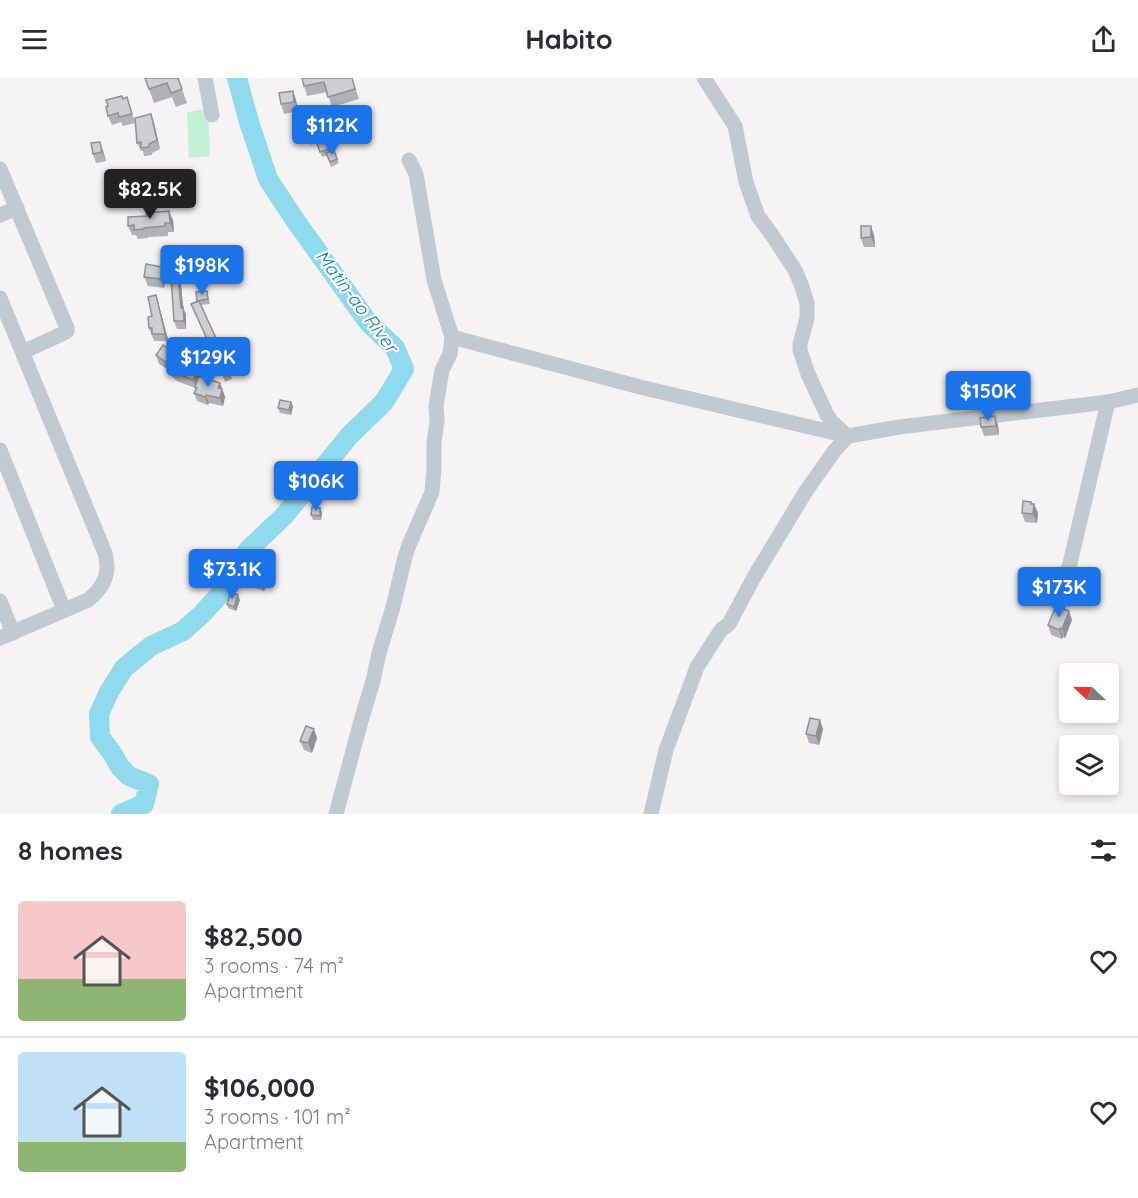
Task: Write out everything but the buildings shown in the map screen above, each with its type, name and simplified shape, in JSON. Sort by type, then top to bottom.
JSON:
[{"type":"street","points":[[205,78],[212,115]]},
{"type":"street","points":[[704,78],[735,126],[746,182],[758,216],[801,284],[807,303],[807,318],[800,344],[807,375],[832,422],[848,436]]},
{"type":"street","points":[[336,814],[405,557],[432,492],[436,406],[442,370],[450,354],[452,337],[434,280],[418,183],[414,167],[409,160]]},
{"type":"street","points":[[0,170],[67,328],[64,333],[23,352]]},
{"type":"street","points":[[0,215],[16,208]]},
{"type":"street","points":[[0,298],[105,553],[107,569],[96,594],[88,600],[6,635],[0,601]]},
{"type":"street","points":[[452,337],[640,387],[848,436],[899,427],[1108,402],[1138,395]]},
{"type":"street","points":[[1064,593],[1108,402]]},
{"type":"street","points":[[651,814],[666,750],[697,667],[721,630],[729,624],[754,577],[806,491],[835,450],[848,436]]},
{"type":"street","points":[[0,450],[64,610]]},
{"type":"green space","points":[[208,109],[210,156],[189,158],[187,112]]},
{"type":"waterway","name":"Matin-ao River","points":[[121,814],[144,804],[149,784],[129,776],[120,767],[100,737],[99,714],[124,668],[151,646],[183,631],[202,614],[222,592],[248,550],[284,516],[349,436],[384,402],[404,369],[395,348],[368,322],[268,179],[237,78]]}]
